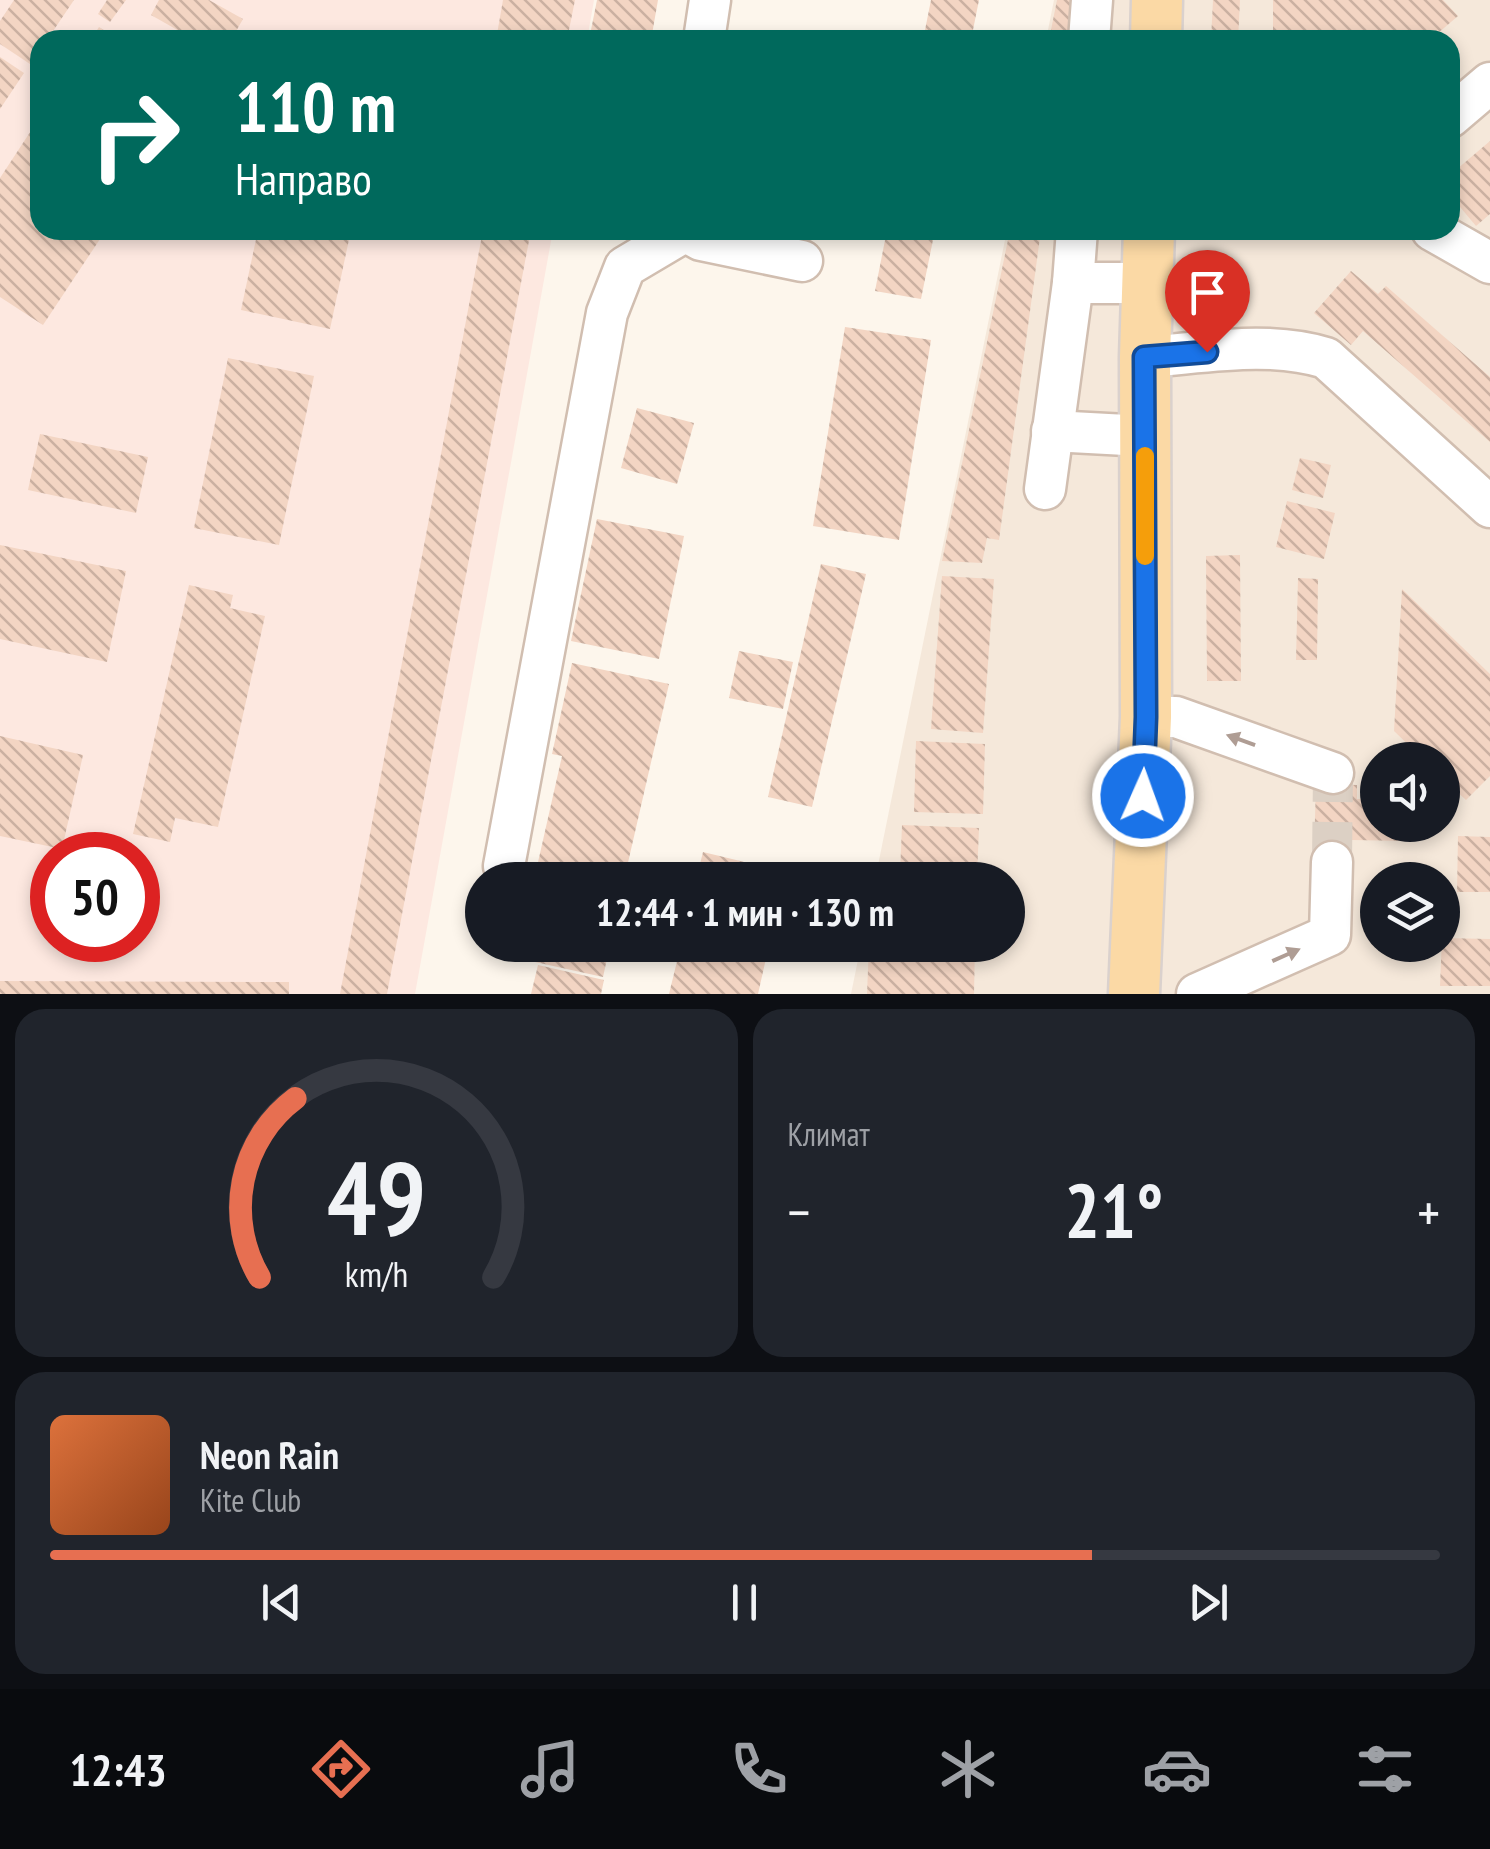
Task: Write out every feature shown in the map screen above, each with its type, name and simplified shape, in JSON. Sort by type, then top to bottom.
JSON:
[{"type":"main road","points":[[1156,30],[1157,0]]},
{"type":"main road","points":[[1134,994],[1146,717],[1144,357],[1149,240]]},
{"type":"lane","points":[[706,30],[710,0]]},
{"type":"lane","points":[[1090,30],[1092,0]]},
{"type":"lane","points":[[1460,109],[1490,83]]},
{"type":"lane","points":[[505,862],[607,313],[626,267],[669,240]]},
{"type":"lane","points":[[701,240],[802,261]]},
{"type":"lane","points":[[1046,489],[1075,240]]},
{"type":"lane","points":[[1450,240],[1490,263]]},
{"type":"lane","points":[[1073,283],[1147,283]]},
{"type":"lane","points":[[1144,357],[1269,348],[1300,350],[1326,358],[1490,506]]},
{"type":"lane","points":[[1052,431],[1145,436]]},
{"type":"lane","points":[[1146,717],[1176,717],[1333,773]]},
{"type":"lane","points":[[1197,994],[1330,935],[1332,862]]},
{"type":"shaded area","points":[[0,0],[594,0],[589,30],[30,30],[30,240],[551,240],[415,994],[0,994]]},
{"type":"shaded area","points":[[1054,0],[1490,0],[1490,994],[851,994],[858,962],[1025,962],[1025,862],[879,862],[1005,240],[1460,240],[1460,30],[1048,30]]},
{"type":"building","points":[[14,0],[74,0],[54,30],[30,30],[30,64],[0,44],[0,21]]},
{"type":"building","points":[[107,0],[126,0],[110,22],[98,14]]},
{"type":"building","points":[[159,0],[209,0],[243,19],[237,30],[177,30],[151,15]]},
{"type":"building","points":[[503,0],[575,0],[569,30],[498,30]]},
{"type":"building","points":[[597,0],[658,0],[653,30],[591,30]]},
{"type":"building","points":[[931,0],[979,0],[973,30],[925,30]]},
{"type":"building","points":[[1057,0],[1073,0],[1068,30],[1051,30]]},
{"type":"building","points":[[1213,0],[1240,0],[1238,30],[1212,30]]},
{"type":"building","points":[[1273,0],[1443,0],[1458,16],[1442,30],[1273,30]]},
{"type":"building","points":[[0,57],[24,73],[0,109]]},
{"type":"building","points":[[30,132],[30,240],[99,240],[43,325],[0,297],[0,178]]},
{"type":"building","points":[[1490,141],[1490,214],[1476,226],[1460,207],[1460,166]]},
{"type":"building","points":[[256,240],[349,240],[330,329],[241,310]]},
{"type":"building","points":[[481,240],[529,240],[387,994],[340,994]]},
{"type":"building","points":[[885,240],[933,240],[921,299],[875,291]]},
{"type":"building","points":[[1008,240],[1040,240],[999,540],[987,538],[982,563],[942,561]]},
{"type":"building","points":[[1351,271],[1378,294],[1386,286],[1490,377],[1490,442],[1363,331],[1351,345],[1314,313]]},
{"type":"building","points":[[845,327],[931,340],[899,540],[813,526]]},
{"type":"building","points":[[228,358],[314,376],[279,545],[194,528]]},
{"type":"building","points":[[637,408],[694,423],[677,484],[621,468]]},
{"type":"building","points":[[40,434],[148,457],[136,513],[28,490]]},
{"type":"building","points":[[1300,458],[1331,465],[1323,498],[1292,490]]},
{"type":"building","points":[[1287,501],[1335,513],[1324,559],[1276,547]]},
{"type":"building","points":[[597,519],[684,536],[659,659],[571,641]]},
{"type":"building","points":[[0,545],[126,571],[107,662],[0,639]]},
{"type":"building","points":[[1240,555],[1241,681],[1207,681],[1206,556]]},
{"type":"building","points":[[821,564],[866,574],[812,807],[768,797]]},
{"type":"building","points":[[942,576],[994,579],[983,733],[931,729]]},
{"type":"building","points":[[1298,578],[1318,579],[1317,660],[1296,660]]},
{"type":"building","points":[[189,585],[233,595],[230,608],[265,616],[218,827],[175,818],[170,842],[160,840],[160,832],[133,832]]},
{"type":"building","points":[[1402,589],[1490,674],[1490,776],[1466,800],[1460,794],[1460,742],[1405,742],[1394,731]]},
{"type":"building","points":[[739,651],[793,662],[783,709],[729,698]]},
{"type":"building","points":[[572,663],[669,684],[628,862],[538,862],[562,756],[552,754]]},
{"type":"building","points":[[0,736],[83,755],[66,832],[30,832],[30,842],[0,836]]},
{"type":"building","points":[[916,741],[985,744],[983,814],[914,812]]},
{"type":"building","points":[[1316,784],[1357,785],[1360,840],[1352,840],[1352,852],[1314,851]]},
{"type":"building","points":[[902,825],[979,828],[978,862],[900,862]]},
{"type":"building","points":[[1460,836],[1490,837],[1490,892],[1460,892]]},
{"type":"building","points":[[703,852],[744,862],[700,862]]},
{"type":"building","points":[[1460,938],[1490,939],[1490,986],[1440,986],[1441,962],[1460,962]]},
{"type":"building","points":[[535,962],[606,962],[603,977]]},
{"type":"building","points":[[677,962],[765,962],[758,994],[669,994]]},
{"type":"building","points":[[868,962],[975,962],[974,994],[867,994]]},
{"type":"building","points":[[538,965],[604,980],[601,994],[531,994]]},
{"type":"building","points":[[0,981],[289,982],[289,994],[0,994]]},
{"type":"tunnel","points":[[1332,862],[1333,773]]},
{"type":"slow traffic","points":[[1145,456],[1145,556]]},
{"type":"route","points":[[1143,796],[1144,357],[1207,352]]}]
